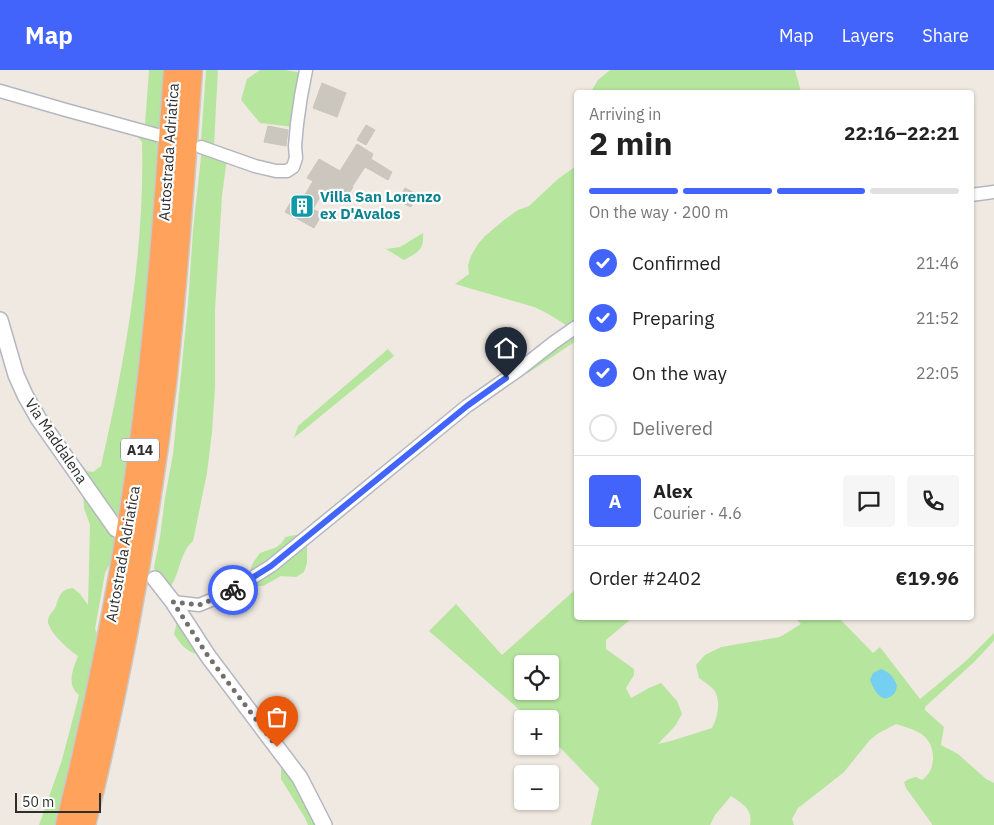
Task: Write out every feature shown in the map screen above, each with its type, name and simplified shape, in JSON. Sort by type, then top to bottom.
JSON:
[{"type":"highway","name":"Autostrada Adriatica","points":[[67,825],[93,715],[131,513],[158,298],[175,70]]},
{"type":"highway","name":"Autostrada Adriatica","points":[[84,825],[123,650],[155,458],[174,299],[191,70]]},
{"type":"street","points":[[201,147],[255,166],[276,171],[287,171],[292,167],[296,158],[297,124],[306,70]]},
{"type":"street","points":[[0,91],[162,136]]},
{"type":"street","points":[[974,195],[994,192]]},
{"type":"street","name":"Via Maddalena","points":[[0,320],[16,374],[25,395],[38,418],[116,529]]},
{"type":"street","points":[[173,602],[199,605],[226,594],[271,566],[467,406],[574,328]]},
{"type":"street","points":[[155,579],[173,602],[208,656],[300,778],[324,825]]},
{"type":"green space","points":[[149,70],[167,70],[163,131],[145,125]]},
{"type":"green space","points":[[206,70],[218,70],[214,147],[201,141]]},
{"type":"green space","points":[[260,70],[285,70],[303,73],[294,127],[260,123],[241,100],[247,79]]},
{"type":"green space","points":[[610,70],[795,70],[800,90],[592,90],[598,80]]},
{"type":"green space","points":[[133,132],[161,140],[143,355],[119,529],[36,403],[69,451],[87,471],[93,472],[101,466],[118,386],[137,264],[142,183],[142,142]]},
{"type":"green space","points":[[202,148],[227,158],[222,196],[215,309],[215,387],[212,432],[207,473],[193,541],[185,551],[174,581],[169,586],[155,573],[154,567],[173,454]]},
{"type":"green space","points":[[574,167],[574,327],[571,329],[534,307],[455,284],[469,274],[468,265],[471,256],[485,236],[518,210],[529,206],[558,179]]},
{"type":"green space","points":[[423,233],[423,243],[419,250],[404,260],[386,249],[400,247]]},
{"type":"green space","points":[[574,333],[574,342],[528,373],[525,369]]},
{"type":"green space","points":[[388,349],[394,356],[294,438],[298,426]]},
{"type":"green space","points":[[83,493],[116,537],[111,562],[105,573],[95,629],[97,633],[75,756],[56,825],[39,825],[62,760],[79,695],[75,691],[72,682],[78,656],[55,635],[48,620],[63,591],[73,588],[88,605],[90,525],[84,508]]},
{"type":"green space","points":[[301,534],[307,541],[307,563],[304,572],[296,577],[281,576],[263,586],[257,586],[251,569],[260,553],[278,546],[285,537]]},
{"type":"green space","points":[[574,591],[574,620],[630,620],[606,640],[606,649],[634,669],[634,675],[626,688],[631,698],[661,683],[677,701],[682,714],[675,726],[658,744],[712,728],[717,713],[717,696],[712,688],[699,678],[696,665],[705,655],[721,647],[780,637],[801,624],[797,620],[841,620],[873,653],[880,647],[920,699],[966,661],[994,633],[992,643],[925,707],[925,710],[944,727],[941,745],[958,754],[986,779],[994,783],[994,825],[932,825],[906,788],[904,782],[916,777],[922,780],[928,774],[933,760],[930,744],[922,734],[896,724],[877,734],[844,772],[798,808],[792,819],[794,825],[750,825],[751,819],[748,811],[743,804],[731,796],[715,815],[710,825],[591,825],[599,788],[559,746],[559,710],[520,710],[429,631],[456,604],[502,655]]},
{"type":"green space","points":[[178,618],[198,655],[184,647],[174,634]]},
{"type":"green space","points":[[285,765],[322,825],[308,825],[281,779],[281,769]]},
{"type":"water","points":[[881,669],[891,675],[897,686],[894,694],[886,698],[877,694],[870,680],[873,673]]},
{"type":"building","points":[[322,83],[346,93],[337,117],[313,108]]},
{"type":"building","points":[[366,125],[375,130],[366,145],[357,140]]},
{"type":"building","points":[[268,126],[288,130],[286,146],[264,142]]},
{"type":"building","points":[[357,144],[373,154],[371,159],[392,172],[388,180],[365,167],[344,202],[324,190],[313,209],[322,214],[314,228],[285,212],[293,198],[301,202],[313,181],[307,178],[319,159],[340,171]]},
{"type":"building","points":[[405,188],[417,194],[411,207],[398,201]]},
{"type":"way so far","points":[[233,590],[199,605],[173,602],[208,656],[277,747]]},
{"type":"place","name":"Villa San Lorenzo ex D'Avalos","points":[[302,206]]},
{"type":"route","points":[[233,590],[271,566],[427,438],[506,378]]}]
